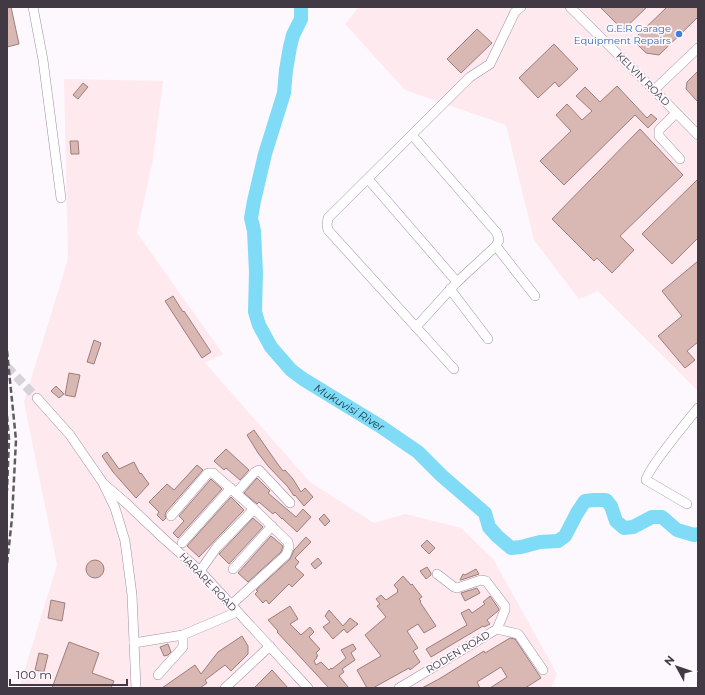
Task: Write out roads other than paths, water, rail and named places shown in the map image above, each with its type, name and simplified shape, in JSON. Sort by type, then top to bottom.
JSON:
[{"type":"street","points":[[33,7],[43,60],[61,198]]},
{"type":"street","points":[[454,369],[328,230],[328,218],[470,77],[490,64],[515,12],[520,7]]},
{"type":"street","name":"KELVIN ROAD","points":[[574,8],[698,135]]},
{"type":"street","points":[[654,90],[698,48]]},
{"type":"street","points":[[676,113],[659,130],[659,136],[680,159]]},
{"type":"street","points":[[412,135],[497,233],[499,240],[496,246],[450,289],[416,327]]},
{"type":"street","points":[[368,179],[457,282]]},
{"type":"street","points":[[496,246],[535,296]]},
{"type":"street","points":[[450,289],[488,339]]},
{"type":"street","points":[[37,398],[70,435],[103,483],[114,508],[125,541],[132,595],[136,688]]},
{"type":"street","points":[[687,504],[646,479],[660,457],[698,408]]},
{"type":"street","points":[[182,543],[233,490],[259,470],[290,503]]},
{"type":"street","points":[[134,643],[183,635],[234,608],[286,555],[289,547],[288,542],[272,526],[213,473],[208,474],[171,516]]},
{"type":"street","name":"HARARE ROAD","points":[[103,483],[200,571],[308,688]]},
{"type":"street","points":[[200,571],[217,547],[254,509]]},
{"type":"street","points":[[233,568],[272,526]]},
{"type":"street","points":[[437,574],[457,588],[481,580],[486,581],[505,606],[505,610],[497,629],[518,634],[543,670]]},
{"type":"street","name":"RODEN ROAD","points":[[399,688],[497,629]]},
{"type":"street","points":[[158,675],[183,647],[183,635]]},
{"type":"street","points":[[225,688],[270,646]]},
{"type":"waterway","name":"Mukuvisi River","points":[[301,7],[301,19],[293,35],[290,47],[284,93],[265,154],[251,218],[254,231],[256,272],[255,312],[259,325],[271,347],[291,370],[303,379],[380,426],[418,452],[442,476],[485,513],[489,527],[511,548],[540,542],[558,541],[565,536],[585,501],[594,500],[606,500],[611,506],[616,521],[624,528],[633,527],[652,517],[662,517],[677,530],[694,535],[698,534]]},
{"type":"tunnel","points":[[7,367],[37,398]]},
{"type":"railway","points":[[7,351],[16,440],[12,518],[7,564]]},
{"type":"railway","points":[[7,416],[9,439],[7,491]]},
{"type":"place","name":"G.E.R Garage Equipment Repairs","points":[[679,34]]}]
